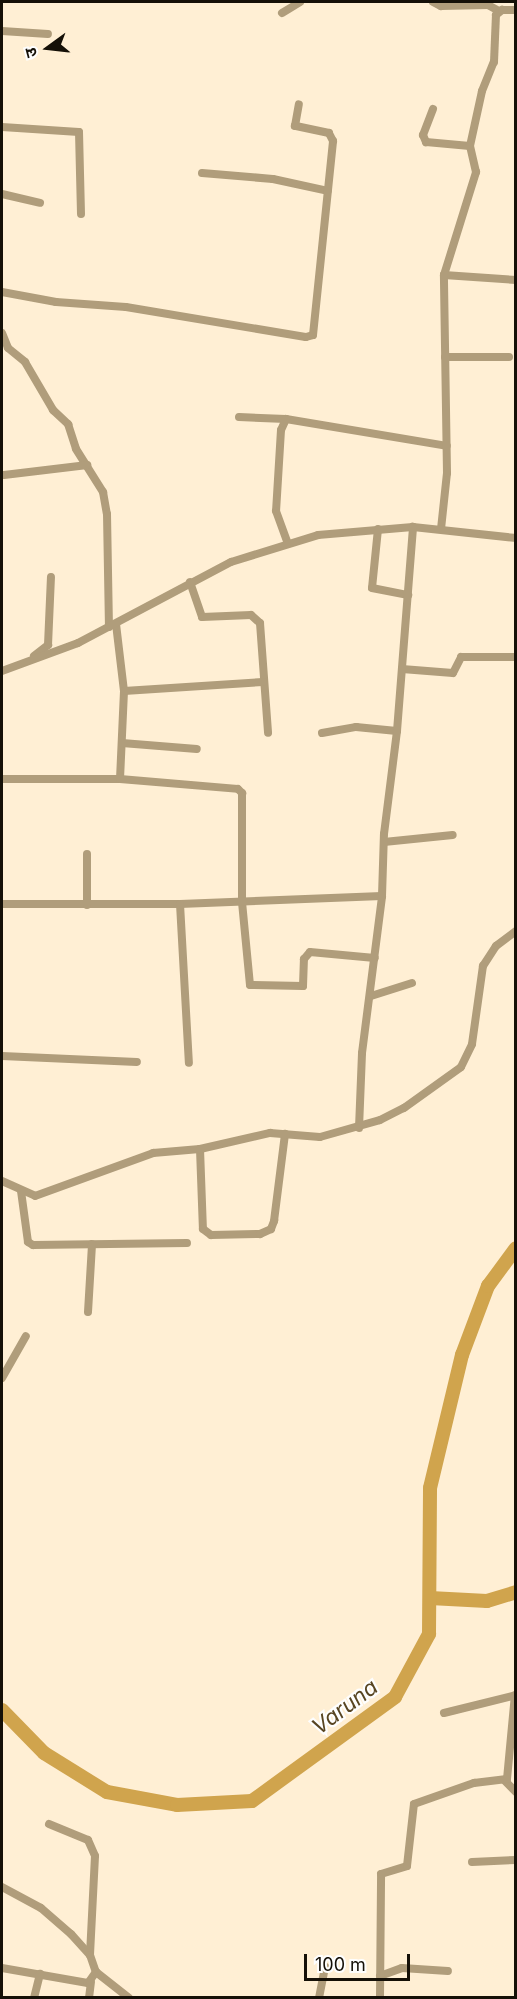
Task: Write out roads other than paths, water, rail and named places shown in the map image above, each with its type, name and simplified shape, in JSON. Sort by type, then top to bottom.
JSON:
[{"type":"street","points":[[282,13],[300,2]]},
{"type":"street","points":[[433,2],[441,6],[488,5],[499,11],[516,10]]},
{"type":"street","points":[[441,529],[447,446],[444,275],[476,172],[470,146],[482,91],[494,62],[499,11]]},
{"type":"street","points":[[2,31],[48,34]]},
{"type":"street","points":[[2,292],[56,302],[126,307],[306,337],[316,329],[332,136],[295,126],[299,104]]},
{"type":"street","points":[[433,109],[423,135],[426,142],[470,146]]},
{"type":"street","points":[[2,127],[79,132],[81,214]]},
{"type":"street","points":[[202,173],[273,178],[328,191]]},
{"type":"street","points":[[2,194],[40,203]]},
{"type":"street","points":[[444,275],[516,280]]},
{"type":"street","points":[[2,333],[8,348],[28,366],[53,410],[68,424],[106,503],[112,626],[124,691],[120,779]]},
{"type":"street","points":[[445,357],[509,357]]},
{"type":"street","points":[[239,417],[286,419],[447,446]]},
{"type":"street","points":[[286,419],[281,430],[276,511],[288,543]]},
{"type":"street","points":[[4,475],[87,465]]},
{"type":"street","points":[[359,1128],[362,1053],[382,896],[384,842],[397,731],[413,527]]},
{"type":"street","points":[[2,671],[59,652],[231,562],[330,532],[413,527],[516,538]]},
{"type":"street","points":[[378,529],[372,588],[408,595]]},
{"type":"street","points":[[21,665],[47,648],[51,577]]},
{"type":"street","points":[[190,582],[202,617],[256,617],[260,622],[268,733]]},
{"type":"street","points":[[402,669],[453,673],[461,657],[516,657]]},
{"type":"street","points":[[124,691],[263,682]]},
{"type":"street","points":[[322,733],[356,728],[397,731]]},
{"type":"street","points":[[122,743],[197,749]]},
{"type":"street","points":[[2,779],[120,779],[240,791],[242,902],[249,982],[253,987],[303,986],[304,959],[310,952],[375,958]]},
{"type":"street","points":[[384,842],[453,835]]},
{"type":"street","points":[[87,855],[87,905]]},
{"type":"street","points":[[2,904],[180,904],[382,896]]},
{"type":"street","points":[[180,904],[189,1063]]},
{"type":"street","points":[[2,1181],[12,1183],[21,1191],[45,1194],[142,1156],[200,1149],[270,1133],[313,1137],[359,1128],[404,1108],[461,1067],[472,1044],[483,966],[496,946],[516,931]]},
{"type":"street","points":[[371,996],[412,983]]},
{"type":"street","points":[[2,1056],[137,1062]]},
{"type":"street","points":[[200,1149],[203,1229],[211,1235],[260,1234],[271,1229],[274,1221],[285,1134]]},
{"type":"street","points":[[21,1191],[30,1244],[187,1243]]},
{"type":"street","points":[[88,1312],[92,1244]]},
{"type":"street","points":[[2,1378],[26,1336]]},
{"type":"street","points":[[444,1713],[515,1695],[505,1781]]},
{"type":"street","points":[[380,1998],[381,1874],[406,1868],[413,1805],[474,1783],[505,1781],[516,1791]]},
{"type":"street","points":[[49,1824],[88,1840],[95,1856],[90,1955],[96,1972],[129,1998]]},
{"type":"street","points":[[472,1862],[516,1860]]},
{"type":"street","points":[[2,1887],[41,1908],[90,1955]]},
{"type":"street","points":[[319,1998],[326,1967]]},
{"type":"street","points":[[2,1968],[91,1982]]},
{"type":"street","points":[[380,1976],[402,1968],[448,1971]]},
{"type":"street","points":[[89,1998],[91,1982],[96,1972]]},
{"type":"street","points":[[34,1998],[40,1974]]},
{"type":"waterway","name":"Varuna","points":[[2,1710],[44,1753],[107,1792],[177,1805],[252,1801],[395,1697],[429,1634],[430,1488],[462,1355],[488,1286],[516,1248]]},
{"type":"waterway","points":[[430,1598],[487,1601],[516,1592]]}]
